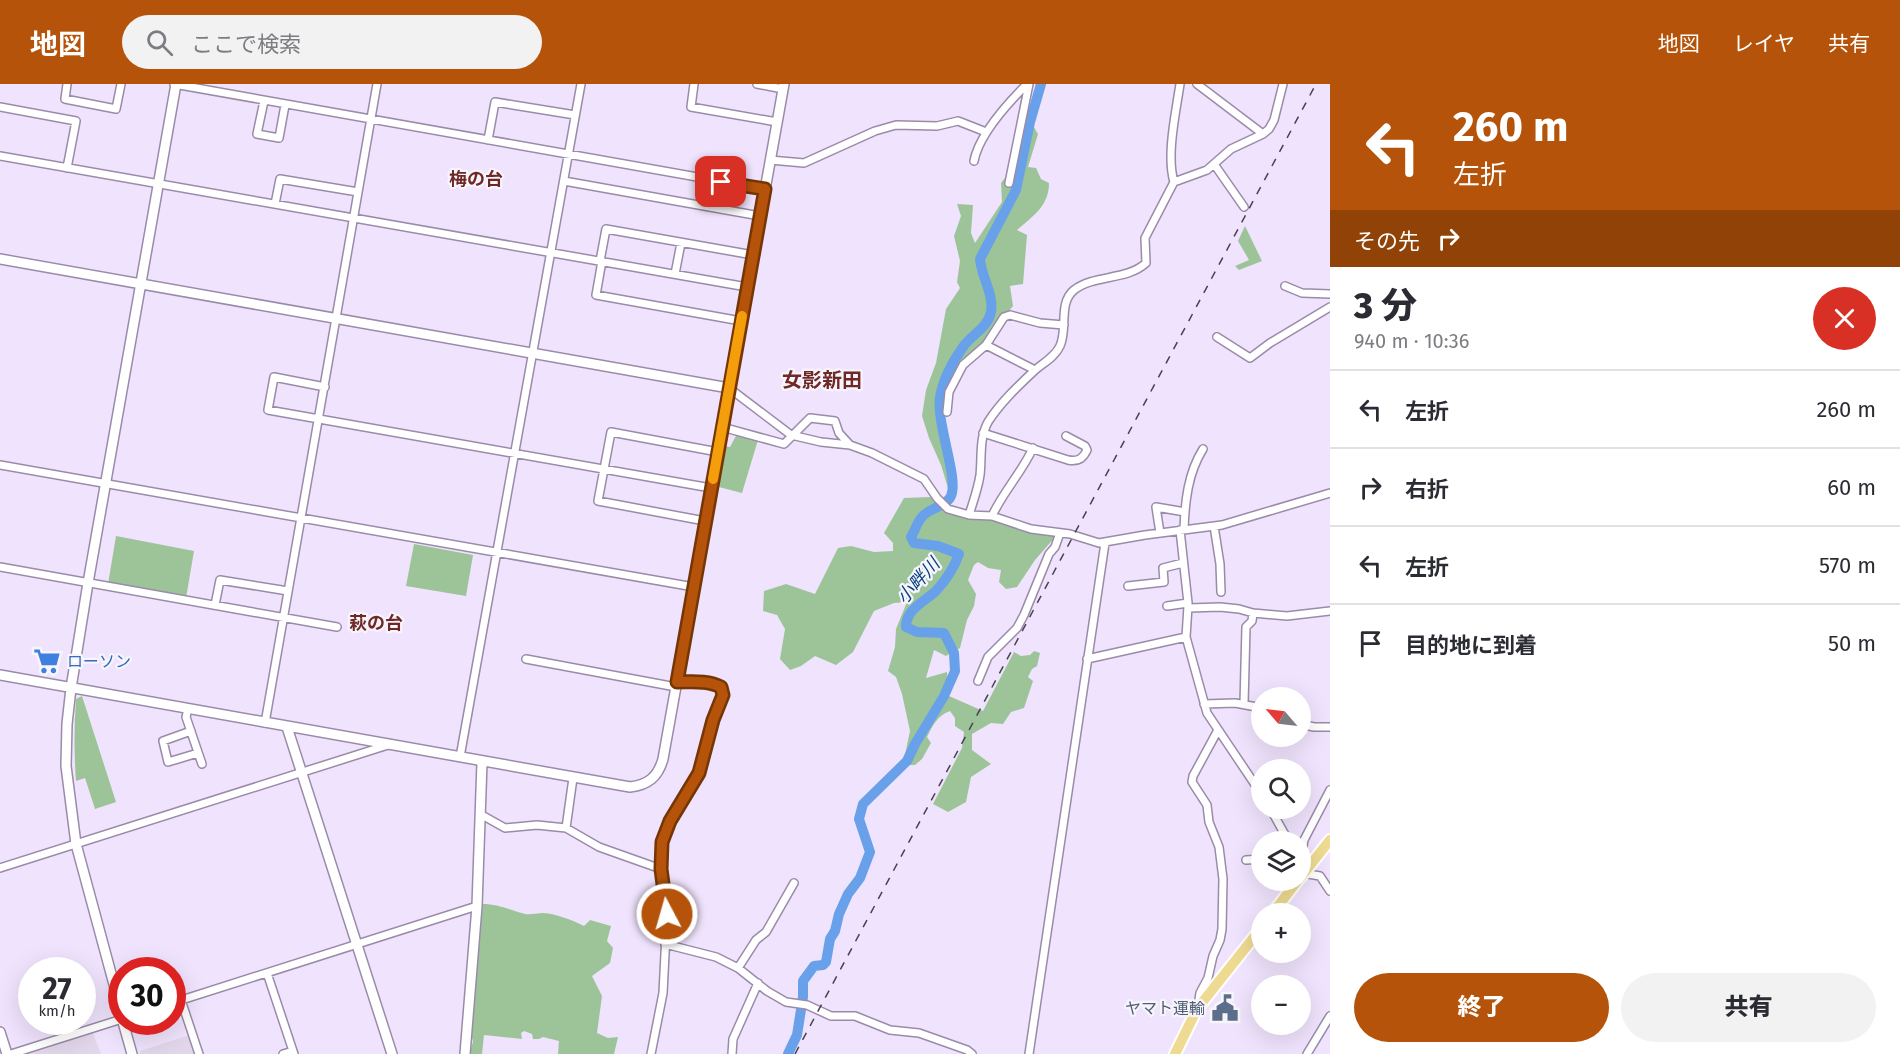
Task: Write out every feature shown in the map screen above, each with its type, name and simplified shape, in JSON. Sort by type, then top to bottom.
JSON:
[{"type":"main road","points":[[1311,862],[1330,840]]},
{"type":"main road","points":[[1175,1054],[1197,1009],[1251,941]]},
{"type":"street","points":[[67,84],[64,99],[116,109],[121,84]]},
{"type":"street","points":[[108,962],[76,844],[69,801],[66,766],[71,688],[175,84],[765,189]]},
{"type":"street","points":[[265,723],[377,84]]},
{"type":"street","points":[[460,757],[580,84]]},
{"type":"street","points":[[694,84],[691,107],[777,122]]},
{"type":"street","points":[[0,675],[630,787],[641,786],[654,778],[663,759],[783,86],[757,84]]},
{"type":"street","points":[[974,161],[976,150],[986,132],[1028,84]]},
{"type":"street","points":[[1009,183],[1028,84]]},
{"type":"street","points":[[969,515],[980,474],[983,433],[1002,404],[1060,347],[1066,302],[1074,291],[1084,284],[1140,269],[1146,263],[1145,238],[1174,182],[1170,166],[1171,149],[1180,84]]},
{"type":"street","points":[[1197,84],[1263,134]]},
{"type":"street","points":[[1174,182],[1202,172],[1236,146],[1269,129],[1274,120],[1283,84]]},
{"type":"street","points":[[264,101],[257,134],[279,138],[285,105]]},
{"type":"street","points":[[488,140],[495,102],[575,115]]},
{"type":"street","points":[[0,107],[76,121],[67,168]]},
{"type":"street","points":[[770,160],[804,163],[875,131],[896,125],[937,126],[958,121],[986,132]]},
{"type":"street","points":[[0,156],[747,287]]},
{"type":"street","points":[[1214,164],[1244,207]]},
{"type":"street","points":[[275,204],[280,179],[358,192]]},
{"type":"street","points":[[564,181],[760,216]]},
{"type":"street","points":[[741,321],[596,295],[606,229],[753,255]]},
{"type":"street","points":[[675,274],[681,243]]},
{"type":"street","points":[[0,259],[729,387],[791,435],[821,442],[850,445],[880,456],[924,480],[944,505],[969,515],[992,516],[1031,529],[1060,532],[1091,542],[1105,543],[1214,526],[1330,493]]},
{"type":"street","points":[[1285,286],[1302,293],[1330,294]]},
{"type":"street","points":[[1217,337],[1250,358],[1270,343],[1330,307]]},
{"type":"street","points":[[947,412],[949,392],[963,365],[986,345],[1004,317],[1010,315],[1040,323],[1064,325]]},
{"type":"street","points":[[986,345],[1035,370]]},
{"type":"street","points":[[325,387],[274,377],[268,410],[711,488]]},
{"type":"street","points":[[722,427],[784,444],[810,418],[835,421],[839,433],[850,445]]},
{"type":"street","points":[[705,521],[598,501],[610,432],[718,452]]},
{"type":"street","points":[[983,433],[1068,460],[1075,461],[1081,458],[1087,450],[1085,446],[1066,436]]},
{"type":"street","points":[[992,516],[999,500],[1023,468],[1033,448]]},
{"type":"street","points":[[1203,449],[1194,463],[1182,530],[1188,605],[1186,637],[1207,713],[1251,779]]},
{"type":"street","points":[[0,465],[694,587]]},
{"type":"street","points":[[1158,535],[1156,507],[1185,512]]},
{"type":"street","points":[[1214,526],[1220,564],[1221,592]]},
{"type":"street","points":[[978,681],[988,657],[1017,628],[1060,532]]},
{"type":"street","points":[[1029,1054],[1105,543]]},
{"type":"street","points":[[1128,586],[1164,582],[1162,568],[1183,563]]},
{"type":"street","points":[[0,567],[337,627]]},
{"type":"street","points":[[215,605],[220,580],[288,591]]},
{"type":"street","points":[[1167,606],[1220,607],[1287,616],[1330,611]]},
{"type":"street","points":[[1244,704],[1246,627],[1252,621],[1253,613]]},
{"type":"street","points":[[1087,659],[1186,637]]},
{"type":"street","points":[[526,659],[676,685],[705,682],[721,687],[723,695],[713,720],[699,773],[665,832],[661,854],[667,914],[663,993],[651,1054]]},
{"type":"street","points":[[1204,704],[1251,706]]},
{"type":"street","points":[[188,709],[186,717],[202,764]]},
{"type":"street","points":[[287,727],[392,1054]]},
{"type":"street","points":[[1311,727],[1330,727]]},
{"type":"street","points":[[1197,1009],[1200,993],[1208,978],[1222,929],[1222,879],[1219,847],[1209,822],[1208,805],[1192,782],[1192,776],[1218,730]]},
{"type":"street","points":[[191,732],[163,741],[168,762],[198,753]]},
{"type":"street","points":[[0,868],[391,744]]},
{"type":"street","points":[[465,1054],[477,906],[482,762]]},
{"type":"street","points":[[566,828],[573,778]]},
{"type":"street","points":[[1308,831],[1330,790]]},
{"type":"street","points":[[480,814],[505,828],[537,825],[566,828],[599,847],[661,869]]},
{"type":"street","points":[[1246,860],[1251,860]]},
{"type":"street","points":[[1311,875],[1320,876],[1330,891]]},
{"type":"street","points":[[738,968],[756,940],[766,932],[794,883]]},
{"type":"street","points":[[186,998],[477,906]]},
{"type":"street","points":[[665,944],[716,957],[738,968],[774,997],[831,1016],[855,1016],[890,1030],[919,1033],[967,1050],[972,1054]]},
{"type":"street","points":[[267,973],[294,1052],[283,1054]]},
{"type":"street","points":[[732,1054],[733,1039],[758,983]]},
{"type":"street","points":[[186,1015],[199,1054]]},
{"type":"street","points":[[1307,1054],[1330,1016]]},
{"type":"street","points":[[0,1032],[9,1054],[108,1024]]},
{"type":"street","points":[[126,1035],[132,1054]]},
{"type":"shaded area","points":[[79,1035],[94,1035],[101,1054],[18,1054]]},
{"type":"shaded area","points":[[190,1035],[196,1054],[140,1054],[140,1051]]},
{"type":"green space","points":[[1028,117],[1038,134],[1028,167],[1036,168],[1041,179],[1049,183],[1048,191],[1039,210],[1017,230],[1027,235],[1023,284],[1010,286],[1013,306],[984,343],[960,363],[945,393],[943,443],[948,468],[948,488],[922,416],[926,390],[936,363],[946,309],[960,288],[957,282],[960,261],[954,236],[961,216],[957,204],[973,205],[971,233],[975,243],[1002,202],[1001,183],[1018,162]]},
{"type":"green space","points":[[1245,226],[1262,261],[1239,270],[1235,266],[1249,260],[1238,241]]},
{"type":"green space","points":[[737,434],[758,440],[742,493],[715,486],[723,446],[730,447]]},
{"type":"green space","points":[[930,497],[950,514],[969,518],[993,518],[1056,536],[1035,560],[1017,587],[1006,589],[999,582],[1001,570],[988,568],[978,562],[974,565],[968,580],[976,594],[974,606],[967,620],[960,648],[946,656],[934,650],[926,678],[947,672],[949,696],[983,711],[1014,652],[1021,656],[1030,655],[1034,651],[1040,653],[1037,666],[1032,669],[1028,677],[1033,681],[1024,708],[1011,712],[1003,724],[991,723],[972,734],[972,750],[991,764],[971,777],[966,802],[948,812],[933,804],[962,748],[964,732],[955,726],[955,718],[950,711],[942,715],[933,725],[927,737],[931,743],[922,759],[915,765],[909,765],[904,759],[910,731],[896,677],[888,671],[895,647],[896,629],[907,602],[894,603],[874,611],[853,652],[836,665],[815,656],[801,666],[790,670],[780,659],[785,629],[777,615],[763,611],[764,591],[786,584],[815,594],[838,548],[851,546],[874,552],[893,551],[893,543],[884,533],[904,498]]},
{"type":"green space","points":[[116,536],[194,551],[186,598],[108,584]]},
{"type":"green space","points":[[414,544],[473,555],[466,596],[406,586]]},
{"type":"green space","points":[[82,696],[116,802],[95,809],[85,778],[76,781],[74,740],[76,699]]},
{"type":"green space","points":[[483,904],[525,914],[554,915],[584,926],[590,920],[611,926],[607,941],[613,948],[610,963],[592,976],[602,996],[597,1033],[608,1038],[618,1037],[614,1054],[558,1054],[559,1041],[543,1037],[533,1039],[532,1034],[524,1031],[521,1033],[522,1039],[484,1035],[482,1054],[469,1054],[473,1042],[470,1029]]},
{"type":"waterway","name":"小畔川","points":[[788,1054],[797,1035],[803,981],[814,966],[823,965],[826,962],[830,939],[835,931],[839,914],[848,894],[860,878],[870,852],[859,819],[863,804],[907,761],[944,696],[955,671],[954,653],[944,633],[917,632],[906,627],[909,615],[916,606],[940,587],[959,554],[938,546],[914,543],[911,537],[922,517],[945,503],[951,496],[952,477],[941,421],[941,391],[956,358],[966,343],[983,327],[991,312],[991,299],[980,259],[1016,190],[1030,122],[1041,84]]},
{"type":"railway","points":[[795,1054],[1316,84]]},
{"type":"slow traffic","points":[[713,479],[742,316]]},
{"type":"place","name":"ローソン","points":[[47,661]]},
{"type":"place","name":"ヤマト運輸","points":[[1225,1008]]},
{"type":"district","name":"梅の台","points":[[476,179]]},
{"type":"district","name":"女影新田","points":[[822,380]]},
{"type":"district","name":"萩の台","points":[[376,623]]},
{"type":"route","points":[[667,914],[661,869],[662,842],[670,821],[699,773],[713,720],[723,695],[721,687],[717,685],[705,682],[677,682],[765,189],[721,182]]}]
